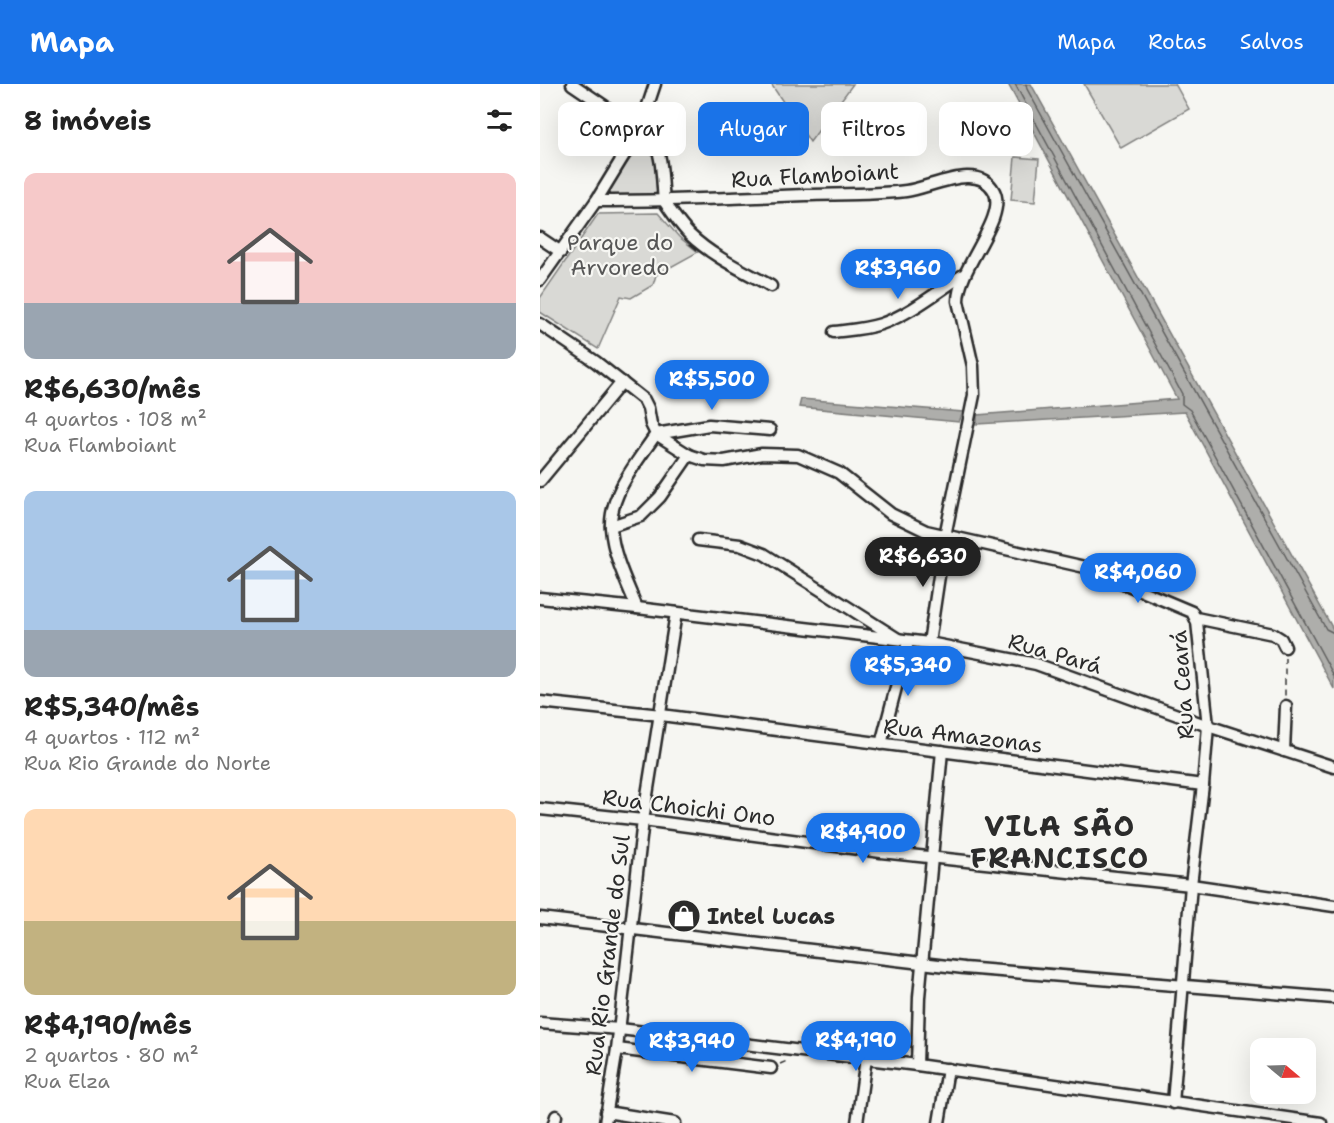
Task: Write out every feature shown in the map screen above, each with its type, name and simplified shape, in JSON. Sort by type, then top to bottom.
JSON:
[{"type":"street","points":[[572,84],[599,102]]},
{"type":"street","points":[[649,102],[655,84]]},
{"type":"street","points":[[540,280],[596,201],[624,156]]},
{"type":"street","points":[[658,156],[663,201],[688,233],[721,258],[771,286]]},
{"type":"street","name":"Rua Flamboiant","points":[[596,201],[663,201],[905,191],[969,176],[985,182],[992,188],[996,204],[989,229],[963,275],[958,292],[973,366],[974,395],[945,536],[928,644]]},
{"type":"street","points":[[540,238],[561,252]]},
{"type":"street","points":[[834,332],[883,323],[963,275]]},
{"type":"street","points":[[540,324],[596,362],[644,400],[656,434]]},
{"type":"street","points":[[540,481],[622,382]]},
{"type":"street","points":[[637,608],[614,548],[611,526],[617,495],[656,434],[709,425],[770,430]]},
{"type":"street","name":"Rua Ceará","points":[[656,434],[689,455],[704,460],[723,461],[762,454],[798,455],[839,473],[878,504],[926,531],[1098,571],[1188,609],[1196,618],[1208,726],[1191,885],[1173,1103]]},
{"type":"street","points":[[611,526],[641,516],[660,497],[689,455]]},
{"type":"street","points":[[698,540],[740,545],[764,554],[905,641],[881,744]]},
{"type":"street","name":"Rua Pará","points":[[540,598],[928,644],[1045,667],[1208,726],[1334,767]]},
{"type":"street","name":"Rua Rio Grande do Sul","points":[[606,1118],[620,1029],[643,820],[676,613]]},
{"type":"street","points":[[1196,618],[1273,634],[1281,639],[1285,647]]},
{"type":"street","name":"Rua Amazonas","points":[[540,702],[661,714],[1203,785]]},
{"type":"street","points":[[1284,751],[1286,706]]},
{"type":"street","points":[[917,1065],[922,964],[942,751]]},
{"type":"street","name":"Rua Choichi Ono","points":[[540,809],[643,820],[931,858],[1191,885],[1334,906]]},
{"type":"street","points":[[540,918],[922,964],[1334,998]]},
{"type":"street","points":[[540,1023],[620,1029],[866,1058],[1173,1103],[1270,1120],[1322,1123]]},
{"type":"street","points":[[617,1049],[771,1068]]},
{"type":"street","points":[[857,1123],[866,1058]]},
{"type":"street","points":[[939,1123],[948,1069]]},
{"type":"street","points":[[606,1118],[675,1123]]},
{"type":"path","points":[[1285,647],[1286,706]]},
{"type":"green space","points":[[771,84],[853,84],[840,102],[821,102],[821,127],[810,142],[809,102],[783,102]]},
{"type":"green space","points":[[1084,84],[1175,84],[1189,109],[1121,148]]},
{"type":"green space","points":[[632,156],[656,156],[659,190],[655,194],[603,195]]},
{"type":"green space","points":[[1015,157],[1039,159],[1035,202],[1011,200]]},
{"type":"green space","name":"Parque do Arvoredo","points":[[658,213],[679,237],[698,252],[656,275],[653,285],[631,298],[621,296],[598,349],[540,312],[540,298],[598,214]]},
{"type":"water","points":[[1008,84],[1031,84],[1334,631],[1334,689],[1185,412],[977,424],[977,415],[1177,399],[1033,131],[1033,102],[1018,102]]},
{"type":"water","points":[[801,399],[963,412],[959,422],[799,407]]},
{"type":"place","name":"Intel Lucas","points":[[684,916]]},
{"type":"district","name":"VILA SÃO FRANCISCO","points":[[1060,842]]}]
